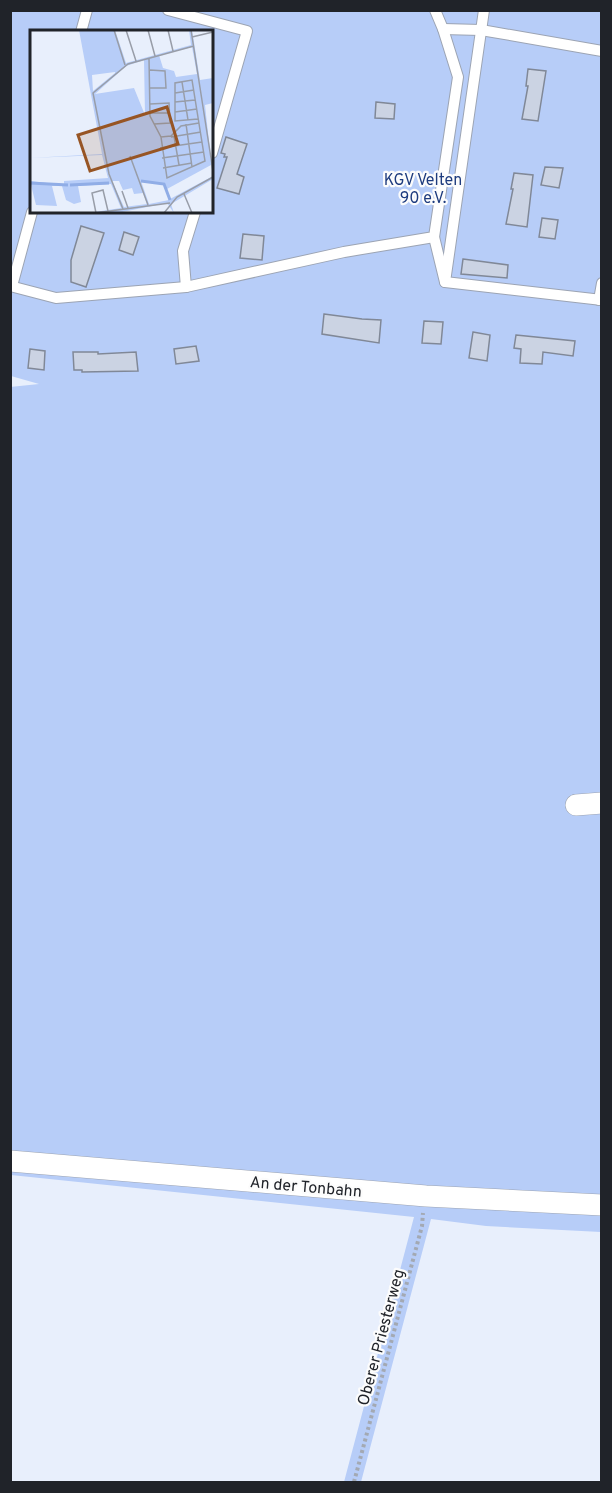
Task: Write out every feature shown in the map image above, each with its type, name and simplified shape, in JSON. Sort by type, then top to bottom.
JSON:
[{"type":"street","points":[[576,805],[602,803]]},
{"type":"street","name":"An der Tonbahn","points":[[10,1161],[426,1196],[602,1205]]},
{"type":"lane","points":[[82,30],[87,10]]},
{"type":"lane","points":[[168,10],[247,31],[213,150]]},
{"type":"lane","points":[[435,10],[458,77],[434,237],[445,282]]},
{"type":"lane","points":[[445,282],[484,10]]},
{"type":"lane","points":[[443,29],[481,30],[602,51]]},
{"type":"lane","points":[[32,213],[11,286],[57,298],[186,286],[344,252],[434,237]]},
{"type":"lane","points":[[186,286],[183,251],[195,213]]},
{"type":"lane","points":[[445,282],[600,300],[602,283]]},
{"type":"path","name":"Oberer Priesterweg","points":[[354,1482],[422,1226],[426,1196]]},
{"type":"green space","name":"KGV Velten 90 e.V.","points":[[11,11],[601,11],[601,1232],[486,1226],[431,1219],[361,1482],[344,1482],[414,1217],[11,1175],[10,387],[39,384],[11,376]]},
{"type":"building","points":[[528,69],[546,71],[538,121],[522,119],[528,86],[526,86]]},
{"type":"building","points":[[376,102],[395,104],[394,119],[375,118]]},
{"type":"building","points":[[226,137],[247,144],[237,174],[244,177],[239,194],[217,188],[227,157],[221,153]]},
{"type":"building","points":[[545,167],[563,168],[559,188],[541,185]]},
{"type":"building","points":[[514,173],[533,175],[527,227],[506,224]]},
{"type":"building","points":[[542,218],[558,220],[555,239],[539,237]]},
{"type":"building","points":[[81,226],[104,233],[86,287],[71,282],[71,260]]},
{"type":"building","points":[[124,232],[139,237],[133,255],[119,250]]},
{"type":"building","points":[[243,234],[264,236],[262,260],[240,258]]},
{"type":"building","points":[[463,259],[508,265],[507,278],[461,274]]},
{"type":"building","points":[[324,314],[381,320],[379,343],[322,334]]},
{"type":"building","points":[[424,321],[443,322],[441,344],[422,343]]},
{"type":"building","points":[[473,332],[490,335],[487,361],[469,358]]},
{"type":"building","points":[[516,335],[575,341],[573,356],[543,352],[542,364],[520,363],[521,349],[514,348]]},
{"type":"building","points":[[196,346],[199,361],[176,364],[174,349]]},
{"type":"building","points":[[30,349],[45,351],[44,370],[28,368]]},
{"type":"building","points":[[73,352],[98,352],[98,354],[136,352],[138,371],[82,372],[82,370],[74,370]]}]
